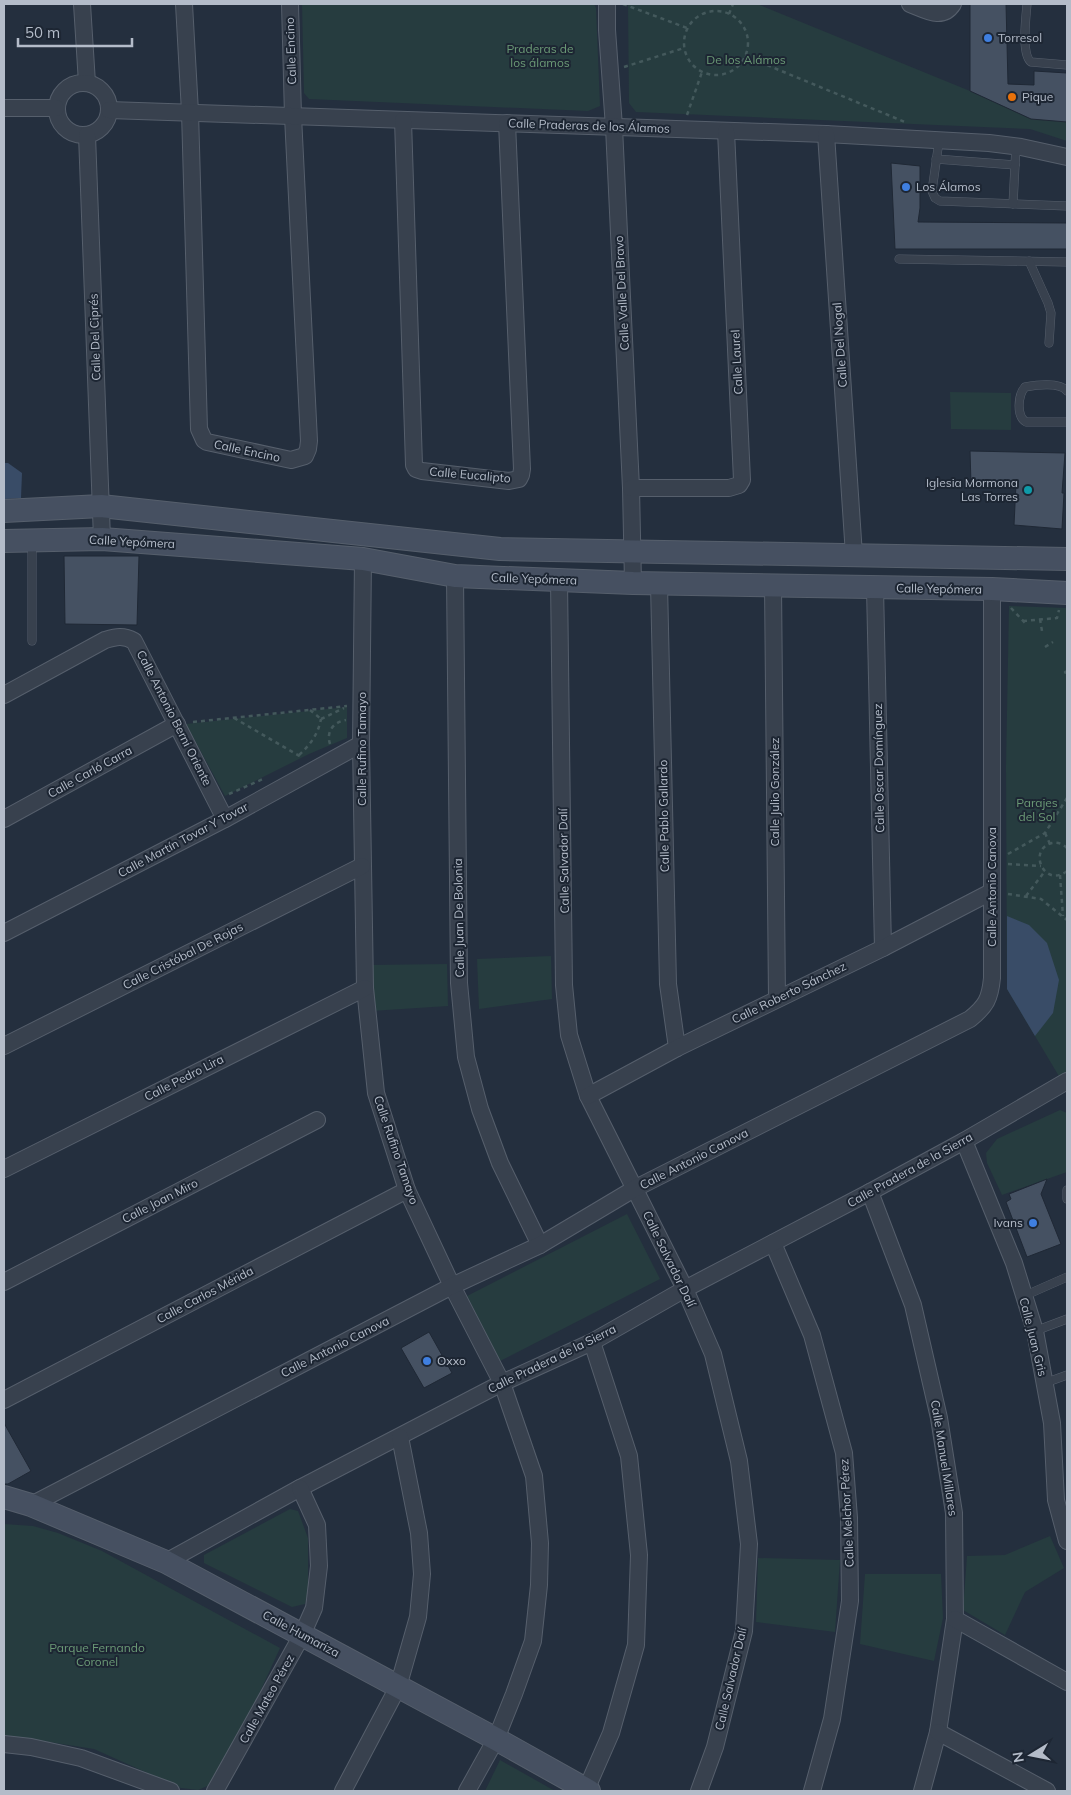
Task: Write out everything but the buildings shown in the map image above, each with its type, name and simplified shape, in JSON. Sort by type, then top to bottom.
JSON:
[{"type":"main road","points":[[4,511],[101,506],[500,549],[1067,559]]},
{"type":"main road","name":"Calle Yepómera","points":[[4,541],[102,539],[363,559],[455,576],[659,584],[992,589],[1061,601]]},
{"type":"main road","name":"Calle Humariza","points":[[4,1497],[31,1505],[166,1562],[496,1739],[587,1791]]},
{"type":"street","points":[[82,4],[87,83]]},
{"type":"street","name":"Calle Encino","points":[[184,4],[190,112],[199,429],[204,440],[207,442],[291,460],[305,456],[309,441],[293,116],[290,4]]},
{"type":"street","name":"Calle Valle Del Bravo","points":[[608,4],[607,30],[614,127],[631,488],[633,583]]},
{"type":"street","points":[[910,4],[935,14],[944,13],[954,4]]},
{"type":"street","points":[[78,83],[87,83],[94,85],[106,95],[109,110],[107,118],[103,126],[96,132],[87,135],[72,133],[57,116],[58,99],[63,91],[70,86],[78,83]]},
{"type":"street","points":[[4,108],[56,108]]},
{"type":"street","name":"Calle Praderas de los Álamos","points":[[109,110],[826,134],[1016,146],[1067,157]]},
{"type":"street","name":"Calle Eucalipto","points":[[403,120],[414,465],[416,469],[422,471],[509,481],[519,479],[522,469],[507,123]]},
{"type":"street","name":"Calle Laurel","points":[[631,488],[729,488],[739,485],[742,480],[726,131]]},
{"type":"street","name":"Calle Del Nogal","points":[[826,134],[854,555]]},
{"type":"street","name":"Calle Del Ciprés","points":[[87,135],[102,539]]},
{"type":"street","name":"Calle Rufino Tamayo","points":[[363,559],[354,705],[361,744],[365,988],[376,1093],[407,1190],[452,1286],[502,1383],[534,1476],[540,1543],[540,1586],[533,1641],[496,1739],[467,1791]]},
{"type":"street","name":"Calle Juan De Bolonia","points":[[455,576],[459,983],[466,1057],[480,1109],[500,1163],[540,1245]]},
{"type":"street","name":"Calle Salvador Dalí","points":[[559,580],[564,986],[569,1035],[588,1096],[684,1289],[713,1354],[739,1461],[749,1544],[744,1631],[715,1747],[699,1791]]},
{"type":"street","name":"Calle Pablo Gallardo","points":[[659,584],[668,984],[677,1048]]},
{"type":"street","name":"Calle Julio González","points":[[773,586],[777,999]]},
{"type":"street","name":"Calle Oscar Domínguez","points":[[876,588],[883,948]]},
{"type":"street","name":"Calle Antonio Canova","points":[[31,1505],[452,1286],[540,1245],[634,1189],[970,1019],[980,1010],[987,1002],[991,992],[992,589]]},
{"type":"street","name":"Calle Antonio Berni Oriente","points":[[4,695],[105,640],[125,637],[134,641],[225,819]]},
{"type":"street","name":"Calle Carló Carra","points":[[4,819],[177,724]]},
{"type":"street","name":"Calle Martín Tovar Y Tovar","points":[[4,933],[225,819],[361,744]]},
{"type":"street","name":"Calle Cristóbal De Rojas","points":[[4,1046],[362,866]]},
{"type":"street","name":"Calle Roberto Sánchez","points":[[588,1096],[677,1048],[883,948],[991,893]]},
{"type":"street","name":"Calle Pedro Lira","points":[[4,1169],[365,988]]},
{"type":"street","name":"Calle Pradera de la Sierra","points":[[166,1562],[300,1488],[502,1383],[592,1342],[684,1289],[964,1141],[1067,1081]]},
{"type":"street","name":"Calle Joan Miro","points":[[4,1282],[316,1120]]},
{"type":"street","name":"Calle Juan Gris","points":[[964,1141],[1014,1263],[1035,1331],[1052,1423],[1056,1500],[1067,1541]]},
{"type":"street","name":"Calle Carlos Mérida","points":[[4,1400],[407,1190]]},
{"type":"street","name":"Calle Manuel Millares","points":[[870,1192],[913,1305],[939,1418],[954,1513],[955,1620],[938,1732],[922,1791]]},
{"type":"street","name":"Calle Melchor Pérez","points":[[773,1243],[812,1335],[844,1453],[849,1518],[850,1601],[832,1720],[812,1791]]},
{"type":"street","points":[[587,1791],[611,1733],[636,1645],[639,1555],[629,1456],[592,1342]]},
{"type":"street","points":[[343,1791],[398,1687],[418,1617],[422,1574],[419,1533],[400,1437]]},
{"type":"street","name":"Calle Mateo Pérez","points":[[215,1791],[302,1635],[314,1608],[319,1566],[317,1525],[300,1488]]},
{"type":"street","points":[[955,1620],[1067,1682]]},
{"type":"street","points":[[938,1732],[1047,1791]]},
{"type":"street","points":[[4,1744],[81,1758],[171,1791]]},
{"type":"lane","points":[[1027,4],[1026,52],[1028,60],[1031,62],[1067,65]]},
{"type":"lane","points":[[939,140],[932,191],[935,198],[940,201],[1067,206]]},
{"type":"lane","points":[[1014,204],[1016,146]]},
{"type":"lane","points":[[936,159],[1015,165]]},
{"type":"lane","points":[[899,259],[1067,262]]},
{"type":"lane","points":[[1029,261],[1051,313],[1049,343]]},
{"type":"lane","points":[[1067,391],[1064,387],[1058,386],[1024,387],[1021,393],[1019,412],[1022,420],[1026,422],[1067,422]]},
{"type":"lane","points":[[32,541],[32,641]]},
{"type":"lane","points":[[1067,1190],[1067,1199]]},
{"type":"lane","points":[[1024,1296],[1067,1277]]},
{"type":"lane","points":[[1035,1331],[1067,1320]]},
{"type":"lane","points":[[1045,1383],[1067,1375]]},
{"type":"path","points":[[623,4],[687,28]]},
{"type":"path","points":[[729,14],[733,4]]},
{"type":"path","points":[[710,11],[720,11],[729,14],[737,19],[747,36],[745,56],[731,71],[722,74],[702,72],[694,66],[684,48],[687,28],[700,14],[710,11]]},
{"type":"path","points":[[610,71],[684,48]]},
{"type":"path","points":[[745,56],[910,124]]},
{"type":"path","points":[[682,129],[702,72]]},
{"type":"path","points":[[1023,621],[1040,619],[1061,601]]},
{"type":"path","points":[[1040,619],[1042,631]]},
{"type":"path","points":[[1045,647],[1053,642]]},
{"type":"path","points":[[1067,671],[1065,672],[1067,675]]},
{"type":"path","points":[[177,724],[354,705]]},
{"type":"path","points":[[299,755],[314,739],[321,719],[354,705]]},
{"type":"path","points":[[310,710],[321,719]]},
{"type":"path","points":[[234,718],[305,759]]},
{"type":"path","points":[[331,746],[330,732],[334,725],[340,721],[347,720]]},
{"type":"path","points":[[991,859],[1006,854],[1045,833],[1067,798]]},
{"type":"path","points":[[1045,833],[1050,844]]},
{"type":"path","points":[[1067,842],[1066,847],[1055,843],[1050,844],[1045,847],[1040,856],[1041,866],[1044,871],[1054,876],[1067,871]]},
{"type":"path","points":[[991,859],[1041,866]]},
{"type":"path","points":[[1026,897],[1044,871]]},
{"type":"path","points":[[1060,875],[1063,917]]},
{"type":"path","points":[[991,893],[1042,899],[1067,920]]},
{"type":"green space","name":"Praderas de los álamos","points":[[302,4],[594,4],[596,8],[600,106],[588,111],[309,99],[304,93]]},
{"type":"green space","name":"De los Alámos","points":[[628,4],[757,4],[970,91],[1031,119],[1067,122],[1067,141],[1030,129],[636,112],[629,103]]},
{"type":"green space","points":[[950,392],[1011,393],[1011,430],[951,429]]},
{"type":"green space","name":"Parajes del Sol","points":[[1009,606],[1067,608],[1067,1076],[1060,1078],[1007,989],[1006,766]]},
{"type":"green space","points":[[347,707],[347,738],[309,754],[225,796],[186,724]]},
{"type":"green space","points":[[551,956],[552,999],[479,1009],[477,959]]},
{"type":"green space","points":[[447,964],[448,1006],[371,1011],[369,965]]},
{"type":"green space","points":[[1060,1110],[1067,1113],[1067,1172],[1002,1195],[987,1163],[986,1153],[997,1139]]},
{"type":"green space","points":[[627,1214],[660,1279],[500,1361],[467,1296]]},
{"type":"green space","points":[[290,1509],[298,1511],[308,1538],[308,1592],[305,1604],[292,1607],[204,1563],[204,1555]]},
{"type":"green space","name":"Parque Fernando Coronel","points":[[4,1524],[33,1526],[58,1533],[102,1551],[280,1648],[224,1771],[212,1784],[198,1790],[181,1788],[94,1749],[4,1735]]},
{"type":"green space","points":[[1050,1536],[1064,1568],[1025,1592],[1005,1635],[963,1610],[967,1556],[1005,1555]]},
{"type":"green space","points":[[758,1558],[840,1560],[835,1632],[756,1622]]},
{"type":"green space","points":[[865,1574],[941,1574],[943,1618],[934,1661],[860,1644]]},
{"type":"green space","points":[[500,1760],[555,1791],[485,1791]]},
{"type":"water","points":[[4,463],[8,463],[22,473],[21,498],[4,499]]},
{"type":"water","points":[[1007,916],[1029,925],[1047,943],[1059,980],[1053,1013],[1035,1036],[1007,989]]},
{"type":"place","name":"Torresol","points":[[988,38]]},
{"type":"place","name":"Pique","points":[[1012,97]]},
{"type":"place","name":"Los Álamos","points":[[906,187]]},
{"type":"place","name":"Iglesia Mormona Las Torres","points":[[1028,490]]},
{"type":"place","name":"Ivans","points":[[1033,1223]]},
{"type":"place","name":"Oxxo","points":[[427,1361]]}]
